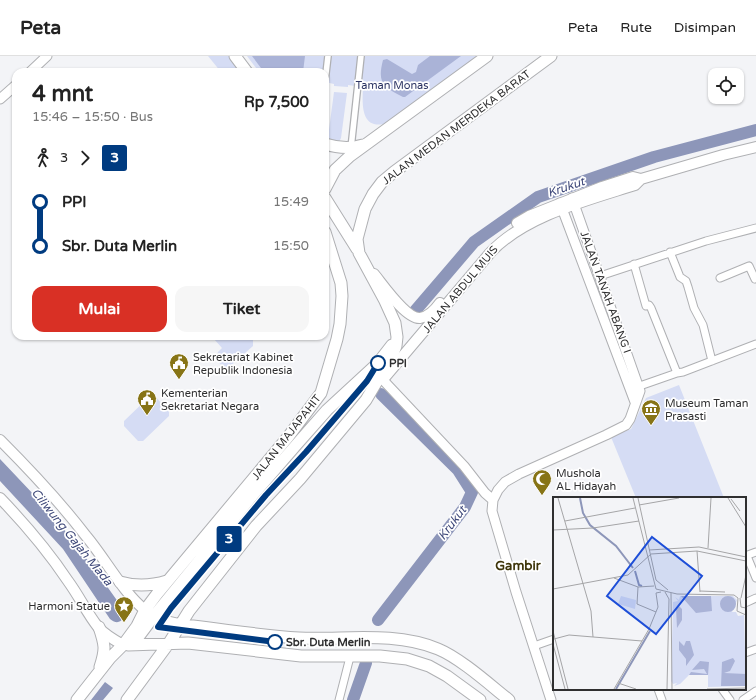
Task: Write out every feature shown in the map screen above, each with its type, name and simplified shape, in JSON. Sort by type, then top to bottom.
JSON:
[{"type":"main road","points":[[235,56],[244,68]]},
{"type":"main road","points":[[329,181],[335,170],[365,144],[487,56]]},
{"type":"main road","name":"JALAN MEDAN MERDEKA BARAT","points":[[127,700],[189,612],[256,526],[300,479],[366,400],[388,366],[394,352],[396,337],[395,323],[359,253],[357,239],[365,210],[373,194],[382,182],[403,165],[551,56]]},
{"type":"main road","points":[[329,145],[351,148],[365,144]]},
{"type":"main road","name":"JALAN ABDUL MUIS","points":[[366,265],[406,311],[414,317],[420,318],[427,316],[434,311],[496,237],[529,216],[561,206],[633,177],[641,179],[756,147]]},
{"type":"main road","points":[[329,204],[359,253]]},
{"type":"main road","name":"JALAN ABDUL MUIS","points":[[366,400],[500,242],[514,232],[561,206]]},
{"type":"main road","name":"JALAN MAJAPAHIT","points":[[150,613],[167,581],[288,437],[321,393],[338,339],[342,296],[341,283],[329,245]]},
{"type":"main road","points":[[86,700],[114,664],[137,626],[327,410],[386,354],[396,337]]},
{"type":"main road","points":[[0,440],[85,533],[129,594],[150,613],[179,626],[193,626],[298,638],[382,638],[407,640],[440,650],[469,669],[509,700]]},
{"type":"main road","points":[[0,498],[19,518],[52,558],[99,627],[109,637],[126,645],[168,643],[204,644],[301,656],[407,659],[429,666],[447,676],[480,700]]},
{"type":"main road","points":[[120,582],[142,586],[167,581]]},
{"type":"main road","points":[[189,612],[187,616],[188,622],[193,626]]},
{"type":"main road","points":[[98,674],[105,651],[99,627]]},
{"type":"main road","points":[[77,700],[98,674],[126,645]]},
{"type":"street","points":[[34,68],[47,56]]},
{"type":"street","points":[[327,68],[328,56]]},
{"type":"street","points":[[351,148],[361,56]]},
{"type":"street","points":[[0,99],[12,88]]},
{"type":"street","name":"JALAN TANAH ABANG I","points":[[573,201],[600,276],[635,392]]},
{"type":"street","name":"JALAN TANAH ABANG I","points":[[561,206],[635,392]]},
{"type":"street","points":[[600,276],[670,252],[755,228],[756,237]]},
{"type":"street","points":[[670,252],[680,277],[685,280],[694,308],[703,325],[712,361]]},
{"type":"street","points":[[720,278],[756,262]]},
{"type":"street","points":[[634,264],[646,306],[651,308],[680,373]]},
{"type":"street","points":[[749,266],[756,281]]},
{"type":"street","points":[[551,700],[492,510],[493,500],[498,490],[505,482],[519,474],[626,425],[630,419],[635,392],[756,344]]},
{"type":"street","points":[[383,380],[464,466],[485,493],[493,500]]},
{"type":"street","points":[[756,552],[746,556],[756,578]]},
{"type":"street","points":[[746,603],[756,598]]},
{"type":"street","points":[[534,646],[553,639]]},
{"type":"street","points":[[746,653],[756,650]]},
{"type":"street","points":[[339,700],[353,657]]},
{"type":"street","points":[[658,690],[662,700]]},
{"type":"street","points":[[723,690],[730,700]]},
{"type":"street","points":[[744,700],[756,690]]},
{"type":"green space","points":[[208,56],[229,56],[238,68],[218,68]]},
{"type":"green space","name":"Taman Monas","points":[[247,56],[478,56],[388,123],[379,125],[368,120],[365,115],[363,109],[363,87],[348,85],[348,87],[334,86],[334,84],[329,83],[329,68],[256,68]]},
{"type":"green space","points":[[252,56],[305,56],[304,68],[261,68]]},
{"type":"green space","points":[[430,56],[461,56],[405,97],[386,87],[383,83],[381,79],[381,68],[383,60],[387,59],[412,74],[416,72],[418,65]]},
{"type":"green space","points":[[334,92],[347,93],[341,138],[339,142],[329,141]]},
{"type":"green space","points":[[215,340],[253,340],[253,346],[228,368],[223,367],[216,359],[218,352],[222,348]]},
{"type":"green space","name":"Museum Taman Prasasti","points":[[679,385],[724,497],[636,497],[611,437],[631,429],[646,398]]},
{"type":"green space","points":[[150,396],[155,396],[169,412],[169,416],[143,441],[138,441],[124,426],[124,421]]},
{"type":"shaded area","points":[[0,459],[53,515],[96,571],[126,613],[125,617],[121,621],[114,622],[110,619],[63,549],[0,481]]},
{"type":"shaded area","points":[[105,682],[113,688],[103,700],[91,700]]},
{"type":"waterway","name":"Krukut","points":[[415,311],[474,242],[538,197],[654,157],[756,130]]},
{"type":"waterway","name":"Krukut","points":[[378,620],[465,507],[472,492],[458,470],[381,394]]},
{"type":"waterway","name":"Krukut","points":[[353,700],[366,663]]},
{"type":"bus line","name":"3","points":[[275,642],[158,627],[171,608],[266,495],[306,452],[367,381],[378,363]]},
{"type":"place","name":"PPI","points":[[378,363]]},
{"type":"place","name":"Sekretariat Kabinet Republik Indonesia","points":[[179,380]]},
{"type":"place","name":"Kementerian Sekretariat Negara","points":[[147,416]]},
{"type":"place","name":"Museum Taman Prasasti","points":[[651,426]]},
{"type":"place","name":"Mushola AL Hidayah","points":[[542,496]]},
{"type":"place","name":"Harmoni Statue","points":[[124,623]]},
{"type":"place","name":"Sbr. Duta Merlin","points":[[275,642]]},
{"type":"district","name":"Gambir","points":[[518,565]]},
{"type":"water label","name":"Ciliwung Gajah Mada","points":[[72,537]]}]
